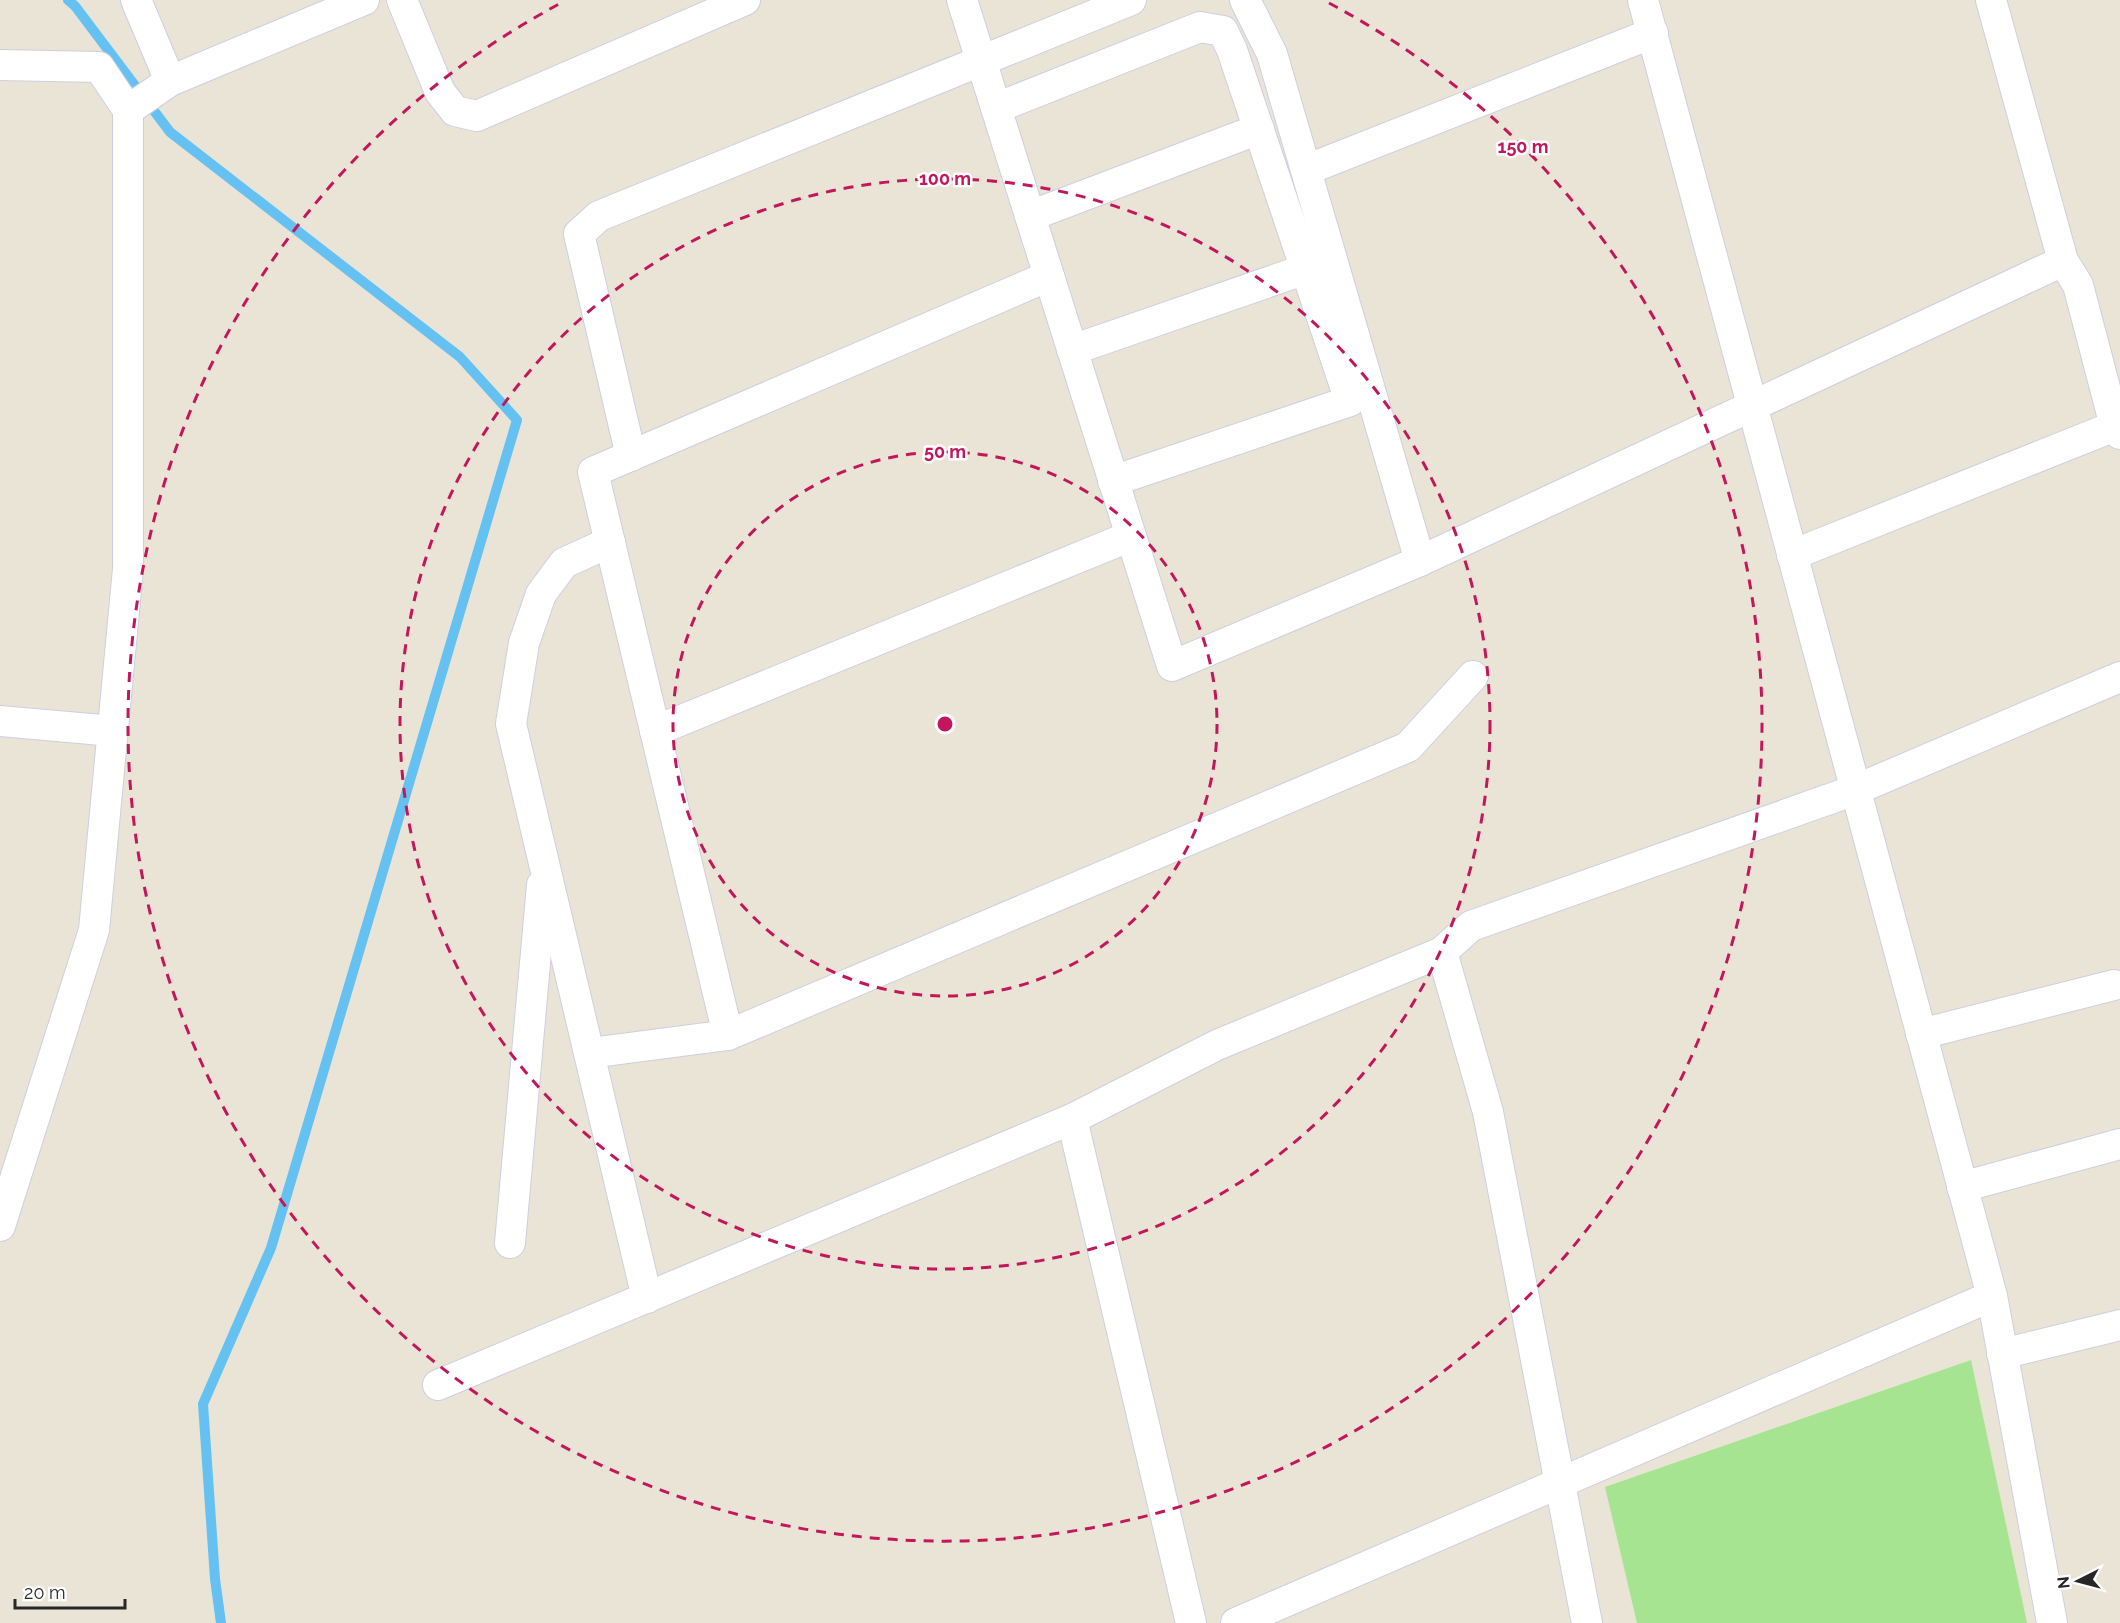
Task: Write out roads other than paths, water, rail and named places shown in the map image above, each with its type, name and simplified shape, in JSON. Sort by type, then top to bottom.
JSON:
[{"type":"street","points":[[136,0],[170,81]]},
{"type":"street","points":[[128,110],[170,81],[364,0]]},
{"type":"street","points":[[402,0],[440,92],[455,111],[477,116],[745,0]]},
{"type":"street","points":[[962,0],[1172,666],[1420,561],[2063,261]]},
{"type":"street","points":[[631,456],[579,234],[599,216],[1131,0]]},
{"type":"street","points":[[1245,0],[1272,54],[1420,561]]},
{"type":"street","points":[[1643,0],[1992,1296],[2052,1623]]},
{"type":"street","points":[[1792,555],[2118,430],[2078,285],[2063,261],[1991,0]]},
{"type":"street","points":[[996,108],[1200,27],[1222,31],[1232,50],[1350,401],[1113,481]]},
{"type":"street","points":[[1306,170],[1653,33]]},
{"type":"street","points":[[0,65],[99,67],[128,110],[128,569],[94,930],[0,1226]]},
{"type":"street","points":[[1030,216],[1259,129]]},
{"type":"street","points":[[1072,350],[1306,269]]},
{"type":"street","points":[[728,1035],[594,472],[1049,276]]},
{"type":"street","points":[[655,731],[1131,536]]},
{"type":"street","points":[[610,542],[564,563],[541,594],[524,643],[512,724],[647,1298]]},
{"type":"street","points":[[590,1053],[728,1035],[1408,747],[1473,676]]},
{"type":"street","points":[[438,1385],[1072,1119],[1217,1045],[1442,952],[1471,926],[1855,790],[2120,677]]},
{"type":"street","points":[[0,721],[113,731]]},
{"type":"street","points":[[510,1243],[544,860]]},
{"type":"street","points":[[1442,952],[1488,1112],[1558,1484],[1587,1623]]},
{"type":"street","points":[[1921,1034],[2114,985]]},
{"type":"street","points":[[1072,1119],[1191,1623]]},
{"type":"street","points":[[1962,1187],[2120,1144]]},
{"type":"street","points":[[1236,1623],[1992,1296]]},
{"type":"street","points":[[2002,1354],[2120,1325]]},
{"type":"waterway","points":[[68,0],[75,6],[170,132],[460,357],[517,420],[271,1248],[203,1404],[215,1579],[221,1623]]}]
